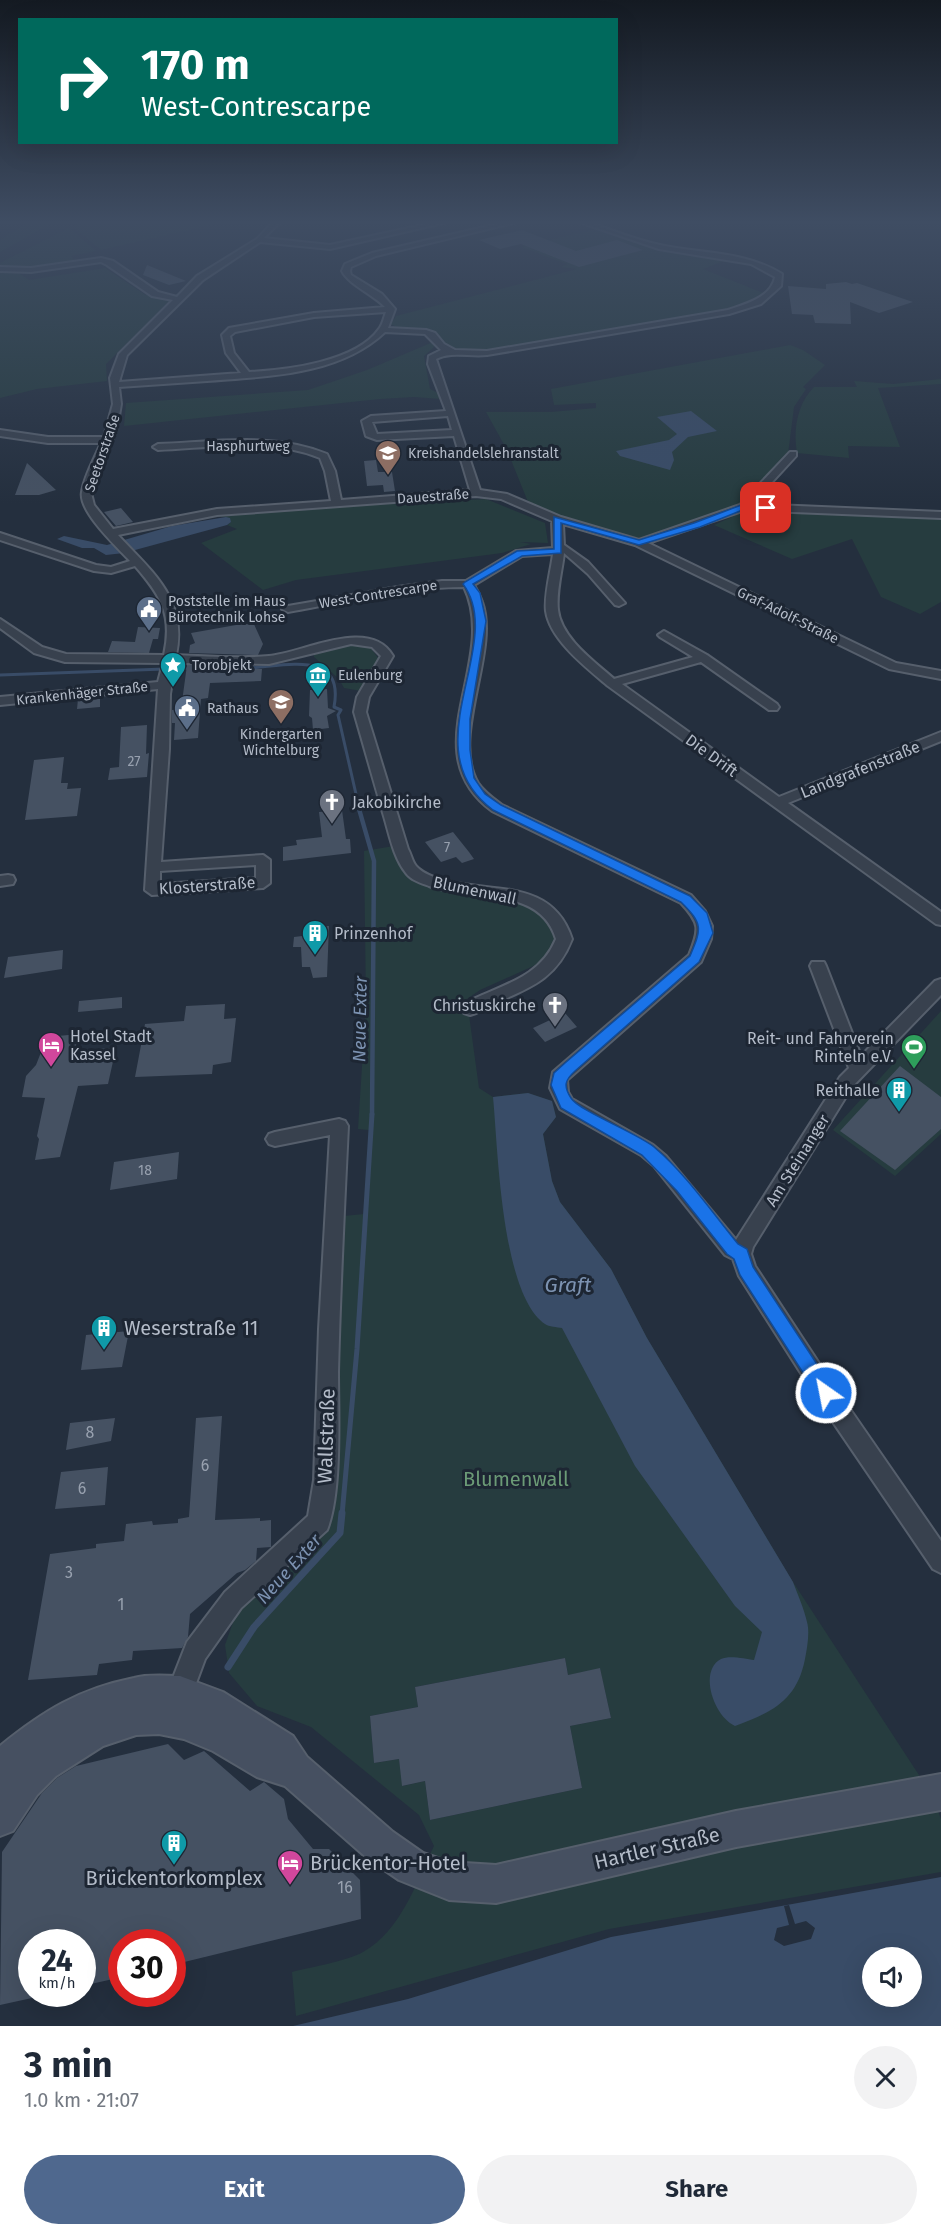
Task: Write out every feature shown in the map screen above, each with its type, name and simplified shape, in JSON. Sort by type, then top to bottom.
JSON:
[{"type":"main road","points":[[0,1818],[12,1775],[41,1735],[87,1708],[136,1694],[180,1693],[211,1704],[281,1748],[294,1770]]},
{"type":"main road","points":[[12,1775],[44,1764],[94,1731],[117,1722],[149,1717],[171,1718],[185,1722],[225,1739],[268,1765],[294,1770]]},
{"type":"main road","name":"Hartler Straße","points":[[294,1770],[380,1845],[412,1867],[449,1881],[496,1884],[736,1829],[941,1792]]},
{"type":"street","name":"Seetorstraße","points":[[161,316],[123,354],[117,365],[115,417],[86,497],[94,513],[160,587],[169,605],[174,626],[167,671]]},
{"type":"street","points":[[247,375],[230,353],[226,335],[232,330],[311,316]]},
{"type":"street","points":[[115,385],[295,369],[334,359],[364,347],[384,330],[390,316]]},
{"type":"street","points":[[476,493],[451,414],[432,364],[432,357],[447,350],[468,354],[487,354],[701,316]]},
{"type":"street","points":[[384,330],[432,333],[447,350]]},
{"type":"street","points":[[451,414],[374,418],[367,421],[371,436],[377,437],[457,433]]},
{"type":"street","points":[[66,441],[96,434],[104,430],[115,417]]},
{"type":"street","points":[[0,433],[66,441],[107,440]]},
{"type":"street","name":"Hasphurtweg","points":[[158,447],[265,444],[305,447],[324,456],[330,471],[336,502]]},
{"type":"street","points":[[744,507],[793,454]]},
{"type":"street","name":"Dauestraße","points":[[113,535],[217,512],[476,493],[503,496],[557,519],[639,543]]},
{"type":"street","points":[[639,543],[744,507],[941,515]]},
{"type":"street","name":"Die Drift","points":[[557,519],[559,549],[552,611],[563,635],[574,650],[612,683],[939,916]]},
{"type":"street","points":[[0,536],[94,568],[111,570],[134,558]]},
{"type":"street","name":"Graf-Adolf-Straße","points":[[639,543],[893,666],[941,675]]},
{"type":"street","points":[[559,549],[572,552],[619,603]]},
{"type":"street","name":"West-Contrescarpe","points":[[288,609],[398,590],[442,584],[468,584],[520,553],[559,549]]},
{"type":"street","points":[[468,584],[475,593],[481,621],[464,719],[464,750],[469,778],[481,796],[497,808],[686,899],[703,916],[706,933],[695,958],[559,1077],[560,1092],[566,1104],[647,1150],[660,1161],[732,1249],[741,1254],[746,1270],[826,1393],[941,1561]]},
{"type":"street","points":[[0,622],[38,650],[53,656],[167,671]]},
{"type":"street","points":[[664,634],[773,707]]},
{"type":"street","name":"Blumenwall","points":[[167,671],[269,660],[351,640],[365,641],[383,649],[387,656],[363,697],[360,712],[401,849],[411,870],[424,879],[443,885],[501,894],[532,902],[548,910],[558,923],[564,939],[554,960],[536,978],[488,997],[470,1009]]},
{"type":"street","points":[[612,683],[703,658]]},
{"type":"street","name":"Krankenhäger Straße","points":[[0,701],[167,671]]},
{"type":"street","name":"Klosterstraße","points":[[153,867],[263,860],[262,883],[152,890],[153,867],[167,671]]},
{"type":"street","name":"Landgrafenstraße","points":[[778,802],[941,736]]},
{"type":"street","points":[[818,966],[858,1069]]},
{"type":"street","name":"Am Steinanger","points":[[741,1254],[750,1235],[846,1082],[941,985]]},
{"type":"street","name":"Wallstraße","points":[[180,1693],[196,1651],[233,1600],[319,1522],[326,1480],[339,1126],[275,1139]]},
{"type":"green space","points":[[0,316],[154,316],[106,364],[107,381],[37,389],[0,398]]},
{"type":"green space","points":[[396,316],[694,316],[487,352],[454,350],[428,330],[400,328],[391,324]]},
{"type":"green space","points":[[433,342],[434,347],[424,356],[430,389],[438,393],[441,399],[414,397],[380,399],[124,426],[126,403],[308,390],[367,370]]},
{"type":"green space","points":[[790,345],[803,350],[825,365],[803,387],[806,389],[794,407],[788,454],[741,505],[647,538],[602,531],[528,502],[507,450],[486,412],[551,412],[596,408],[596,403],[554,405],[551,389]]},
{"type":"green space","points":[[941,379],[941,384],[878,388],[900,447],[848,446],[849,458],[797,453],[796,426],[800,409],[814,387],[857,387],[854,381],[893,384]]},
{"type":"green space","points":[[486,499],[545,523],[548,543],[520,542],[531,544],[502,553],[296,580],[263,590],[201,543],[237,529],[227,525],[231,522],[226,517],[216,516],[236,512]]},
{"type":"green space","points":[[745,511],[941,517],[941,602],[920,614],[881,597],[852,539],[792,559],[714,525]]},
{"type":"green space","points":[[342,645],[369,646],[379,659],[361,691],[344,688],[339,679],[314,657],[314,652]]},
{"type":"green space","name":"Blumenwall","points":[[400,845],[424,879],[531,903],[559,925],[563,942],[551,958],[480,990],[458,1005],[458,1013],[469,1015],[479,1088],[493,1097],[528,1093],[552,1101],[556,1117],[543,1134],[552,1181],[560,1202],[611,1269],[647,1338],[793,1582],[932,1795],[941,1819],[941,1872],[609,1929],[296,2016],[292,1972],[348,1958],[376,1943],[388,1932],[406,1905],[434,1846],[419,1815],[311,1727],[257,1706],[229,1673],[225,1645],[242,1597],[322,1531],[344,1216],[364,1214],[369,1130],[358,1129],[366,1003],[364,851]],"holes":[[[565,1658],[568,1675],[600,1669],[611,1718],[570,1726],[582,1788],[430,1820],[425,1781],[403,1786],[399,1759],[374,1763],[370,1716],[418,1707],[415,1687]]]},
{"type":"green space","name":"Reit- und Fahrverein Rinteln e.V.","points":[[941,1011],[941,1134],[895,1176],[833,1130]]},
{"type":"water","points":[[691,411],[717,431],[688,437],[672,452],[674,460],[670,470],[620,456],[616,451],[669,440],[677,434],[657,417]]},
{"type":"water","points":[[230,518],[231,522],[227,525],[124,553],[106,555],[94,548],[82,548],[57,539],[64,536],[107,545],[172,526]]},
{"type":"water","name":"Graft","points":[[528,1093],[552,1101],[556,1117],[543,1134],[552,1181],[560,1202],[611,1269],[647,1338],[793,1582],[804,1612],[808,1626],[808,1640],[805,1659],[796,1685],[781,1703],[735,1726],[727,1721],[715,1704],[710,1683],[711,1673],[714,1665],[721,1659],[733,1657],[754,1660],[762,1632],[735,1606],[635,1466],[562,1328],[545,1324],[530,1308],[519,1283],[504,1218],[493,1097]]},
{"type":"water","points":[[941,1877],[941,2026],[293,2026],[408,1999],[611,1937]]},
{"type":"pier","points":[[789,1905],[795,1924],[806,1921],[815,1928],[811,1939],[784,1946],[774,1940],[777,1928],[789,1925],[784,1906]]},
{"type":"building","points":[[813,316],[851,316],[851,324],[815,323]]},
{"type":"building","points":[[376,460],[378,472],[392,472],[395,491],[384,492],[383,485],[367,486],[364,461]]},
{"type":"building","points":[[27,463],[56,490],[39,495],[15,495]]},
{"type":"building","points":[[121,508],[133,522],[116,526],[104,512]]},
{"type":"building","points":[[253,622],[263,644],[258,655],[189,653],[190,645],[195,643],[191,633]]},
{"type":"building","points":[[138,627],[160,628],[158,639],[153,639],[149,653],[108,652],[112,641],[135,642]]},
{"type":"building","points":[[187,665],[253,666],[252,669],[262,669],[261,681],[210,683],[208,698],[201,699],[198,738],[174,740],[175,723],[172,723],[172,710],[181,709]]},
{"type":"building","name":"Eulenburg","points":[[327,689],[328,708],[336,711],[327,716],[329,728],[313,730],[312,718],[309,716],[310,690]]},
{"type":"building","points":[[100,697],[100,707],[77,709],[78,699]]},
{"type":"building","points":[[147,725],[146,754],[149,753],[147,777],[108,780],[110,768],[119,767],[121,727]]},
{"type":"building","points":[[64,757],[61,783],[68,783],[67,789],[81,788],[77,816],[25,820],[34,760]]},
{"type":"building","name":"Jakobikirche","points":[[342,810],[346,839],[350,839],[351,853],[283,861],[283,847],[297,845],[296,840],[322,837],[319,812]]},
{"type":"building","points":[[453,832],[474,859],[462,863],[456,857],[441,862],[425,842]]},
{"type":"building","name":"Prinzenhof","points":[[329,926],[327,977],[313,978],[310,967],[302,967],[301,947],[293,947],[294,937],[302,936],[303,927]]},
{"type":"building","points":[[63,950],[62,969],[4,978],[8,957]]},
{"type":"building","points":[[122,997],[122,1008],[78,1012],[79,1001]]},
{"type":"building","points":[[225,1004],[224,1019],[236,1018],[231,1062],[213,1065],[212,1074],[135,1077],[145,1024],[184,1021],[186,1006]]},
{"type":"building","name":"Christuskirche","points":[[565,1013],[577,1027],[545,1042],[533,1028]]},
{"type":"building","name":"Hotel Stadt Kassel","points":[[79,1034],[75,1050],[116,1048],[108,1084],[78,1086],[60,1157],[35,1160],[39,1139],[37,1136],[45,1098],[22,1097],[26,1076],[36,1065],[47,1037]]},
{"type":"building","name":"Reit- und Fahrverein Rinteln e.V.","points":[[900,1066],[941,1097],[941,1129],[895,1170],[840,1131]]},
{"type":"building","points":[[179,1152],[177,1179],[110,1190],[114,1162]]},
{"type":"building","name":"Weserstraße 11","points":[[129,1331],[122,1367],[81,1370],[86,1335]]},
{"type":"building","points":[[222,1416],[215,1520],[260,1518],[260,1521],[271,1520],[271,1547],[257,1548],[256,1561],[237,1573],[190,1614],[188,1637],[182,1648],[133,1651],[132,1660],[99,1664],[97,1675],[28,1680],[50,1554],[96,1548],[96,1544],[124,1541],[126,1524],[152,1521],[153,1525],[178,1523],[178,1519],[189,1517],[196,1418]]},
{"type":"building","points":[[115,1418],[111,1441],[66,1450],[70,1423]]},
{"type":"building","points":[[108,1467],[105,1505],[55,1509],[61,1472]]},
{"type":"building","points":[[565,1658],[568,1675],[600,1668],[611,1718],[570,1726],[582,1788],[430,1820],[425,1781],[402,1786],[399,1759],[374,1763],[370,1716],[418,1707],[415,1687]]},
{"type":"building","name":"Brückentorkomplex","points":[[168,1744],[184,1760],[204,1751],[250,1791],[264,1782],[284,1799],[288,1819],[313,1849],[329,1849],[360,1880],[361,1919],[186,1962],[186,1929],[108,1929],[108,1980],[96,1983],[96,1929],[18,1929],[18,2001],[0,2005],[2,1852],[42,1793],[57,1778],[76,1766]]},
{"type":"waterway","name":"Neue Exter","points":[[249,668],[310,665],[322,669],[331,676],[335,689],[334,707],[341,710],[338,715],[358,803]]},
{"type":"waterway","name":"Neue Exter","points":[[0,675],[192,668]]},
{"type":"waterway","name":"Neue Exter","points":[[357,802],[374,861],[372,1115]]},
{"type":"waterway","name":"Neue Exter","points":[[342,1515],[357,1349],[372,1114]]},
{"type":"waterway","name":"Neue Exter","points":[[228,1667],[254,1627],[340,1533],[342,1513]]},
{"type":"place","name":"Kreishandelslehranstalt","points":[[388,476]]},
{"type":"place","name":"Poststelle im Haus Bürotechnik Lohse","points":[[149,632]]},
{"type":"place","name":"Torobjekt","points":[[173,688]]},
{"type":"place","name":"Eulenburg","points":[[318,698]]},
{"type":"place","name":"Kindergarten Wichtelburg","points":[[281,725]]},
{"type":"place","name":"Rathaus","points":[[187,731]]},
{"type":"place","name":"Jakobikirche","points":[[332,825]]},
{"type":"place","name":"Prinzenhof","points":[[315,956]]},
{"type":"place","name":"Christuskirche","points":[[555,1028]]},
{"type":"place","name":"Hotel Stadt Kassel","points":[[51,1068]]},
{"type":"place","name":"Reit- und Fahrverein Rinteln e.V.","points":[[914,1070]]},
{"type":"place","name":"Reithalle","points":[[899,1113]]},
{"type":"place","name":"Weserstraße 11","points":[[104,1351]]},
{"type":"place","name":"Brückentorkomplex","points":[[174,1866]]},
{"type":"place","name":"Brückentor-Hotel","points":[[290,1886]]},
{"type":"route","points":[[766,508],[744,507],[639,543],[557,519],[558,551],[520,553],[468,584],[475,593],[481,621],[464,719],[464,750],[469,778],[481,796],[497,808],[686,899],[703,916],[706,933],[695,958],[559,1077],[561,1098],[566,1104],[647,1150],[660,1161],[732,1249],[741,1254],[746,1270],[826,1393]]}]
